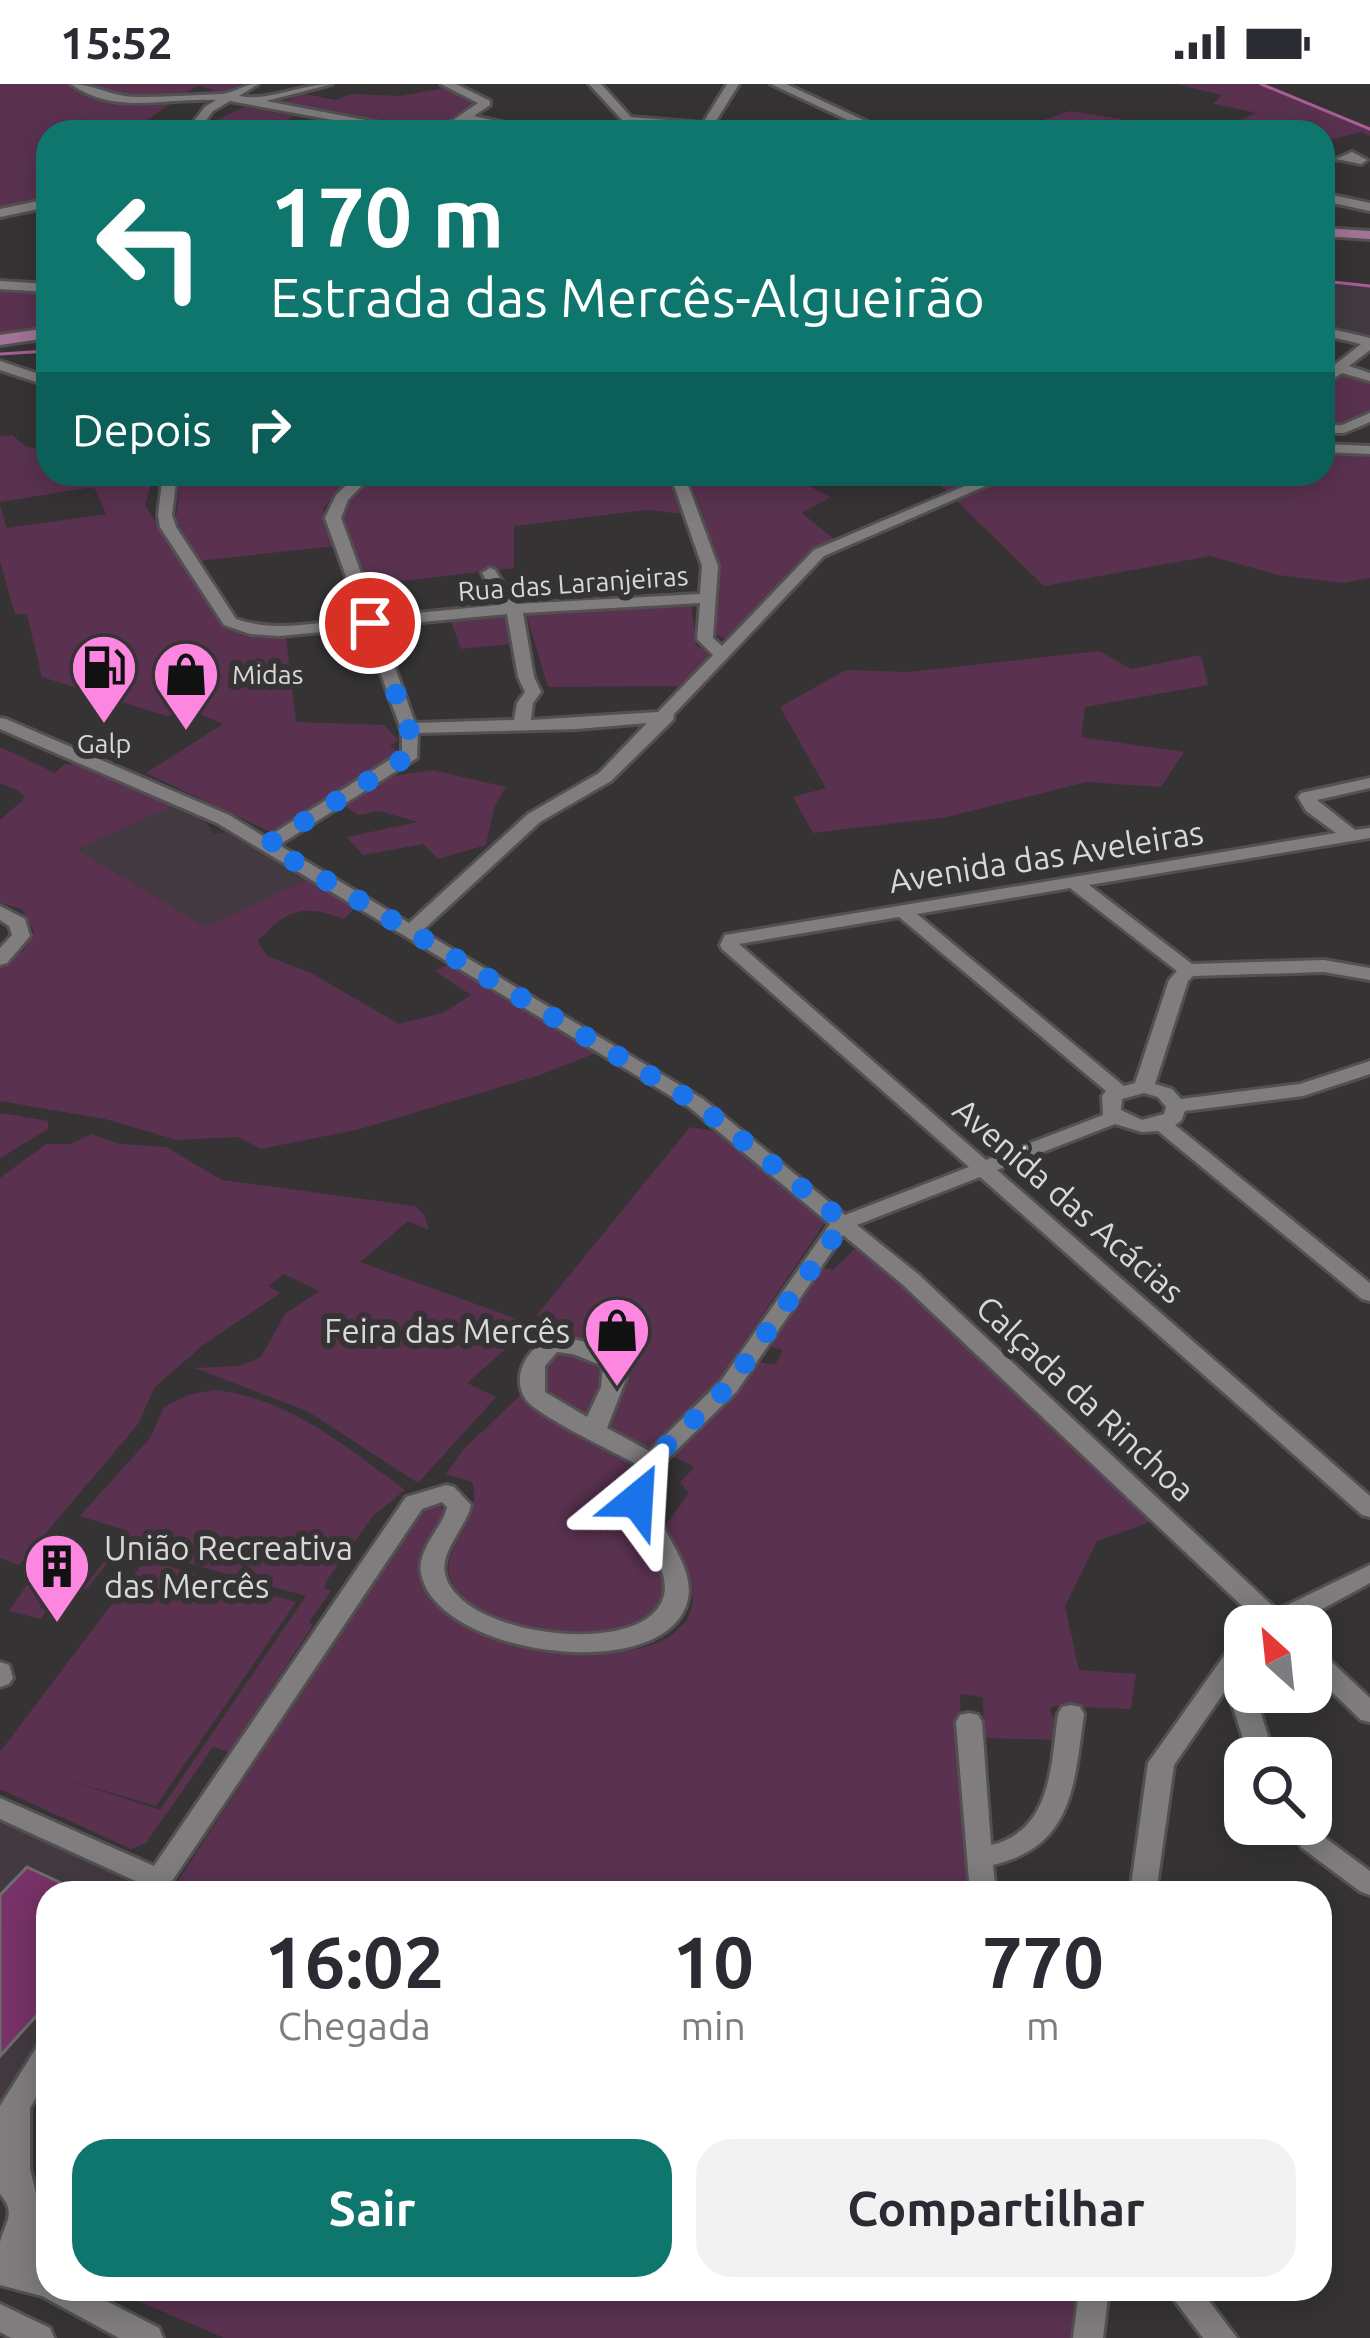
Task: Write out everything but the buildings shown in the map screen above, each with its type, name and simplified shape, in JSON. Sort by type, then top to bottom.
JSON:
[{"type":"main road","points":[[1335,233],[1370,236]]},
{"type":"main road","points":[[0,340],[36,335]]},
{"type":"street","points":[[77,84],[93,95],[116,100],[230,98],[350,120]]},
{"type":"street","points":[[200,120],[209,109],[252,84]]},
{"type":"street","points":[[247,103],[326,84]]},
{"type":"street","points":[[447,84],[486,103],[460,120]]},
{"type":"street","points":[[595,84],[629,120]]},
{"type":"street","points":[[711,120],[733,84]]},
{"type":"street","points":[[777,84],[856,120]]},
{"type":"street","points":[[463,118],[477,120]]},
{"type":"street","points":[[1335,163],[1344,161]]},
{"type":"street","points":[[1335,199],[1370,207]]},
{"type":"street","points":[[0,213],[36,206]]},
{"type":"street","points":[[0,285],[36,287]]},
{"type":"street","points":[[1335,334],[1370,342]]},
{"type":"street","points":[[1335,372],[1370,342]]},
{"type":"street","points":[[0,365],[36,378]]},
{"type":"street","points":[[1340,368],[1370,377]]},
{"type":"street","points":[[1335,429],[1370,417]]},
{"type":"street","points":[[1335,449],[1370,450]]},
{"type":"street","name":"Rua das Laranjeiras","points":[[169,486],[166,523],[230,622],[268,631],[512,608],[708,598]]},
{"type":"street","points":[[352,486],[332,514],[408,728],[411,754]]},
{"type":"street","points":[[681,486],[710,566],[705,639],[720,653]]},
{"type":"street","points":[[411,931],[435,914],[534,818],[604,777],[819,553],[978,486]]},
{"type":"street","points":[[490,573],[512,608],[533,692],[525,703],[522,726]]},
{"type":"street","points":[[408,728],[667,716]]},
{"type":"street","name":"Calçada da Rinchoa","points":[[0,723],[202,808],[696,1103],[844,1222],[1253,1605]]},
{"type":"street","points":[[267,845],[455,728]]},
{"type":"street","points":[[1370,783],[1307,797],[1312,807],[1360,835],[1370,848]]},
{"type":"street","name":"Avenida das Aveleiras","points":[[732,939],[1360,835]]},
{"type":"street","points":[[1073,882],[1188,970],[1282,965],[1370,974]]},
{"type":"street","points":[[903,911],[1118,1091],[1144,1088],[1165,1093],[1177,1106]]},
{"type":"street","points":[[0,912],[21,929],[19,943],[0,958]]},
{"type":"street","name":"Avenida das Acácias","points":[[732,939],[730,945],[1370,1509]]},
{"type":"street","points":[[1144,1088],[1179,980],[1188,970]]},
{"type":"street","points":[[1177,1106],[1303,1090],[1370,1066]]},
{"type":"street","points":[[1116,1118],[1108,1106],[1118,1091]]},
{"type":"street","points":[[156,1881],[394,1528],[423,1498],[446,1493],[459,1505],[437,1550],[434,1574],[449,1602],[476,1621],[517,1635],[586,1644],[628,1638],[661,1623],[672,1611],[677,1593],[667,1560],[637,1500],[638,1475],[729,1386],[844,1222],[1116,1118],[1143,1126],[1162,1124],[1174,1117],[1177,1106]]},
{"type":"street","points":[[1162,1124],[1370,1294]]},
{"type":"street","points":[[595,1430],[650,1462]]},
{"type":"street","points":[[1309,1605],[1370,1573]]},
{"type":"street","points":[[1145,1881],[1161,1763],[1224,1675]]},
{"type":"street","points":[[1332,1677],[1370,1713]]},
{"type":"street","points":[[979,1858],[1001,1855],[1040,1834],[1055,1813],[1072,1714]]},
{"type":"street","points":[[969,1722],[982,1881]]},
{"type":"street","points":[[0,1808],[143,1881]]},
{"type":"street","points":[[1316,1845],[1370,1886]]},
{"type":"street","points":[[36,2073],[9,2119],[15,2169],[10,2186],[36,2252]]},
{"type":"street","points":[[0,2259],[18,2242],[25,2225]]},
{"type":"street","points":[[0,2272],[36,2282]]},
{"type":"street","points":[[75,2301],[148,2338]]},
{"type":"street","points":[[1088,2338],[1093,2301]]},
{"type":"street","points":[[1191,2301],[1222,2338]]},
{"type":"street","points":[[0,2317],[39,2338]]},
{"type":"shaded area","points":[[0,84],[240,84],[223,93],[198,85],[147,120],[36,120],[36,202],[0,209]]},
{"type":"shaded area","points":[[1176,84],[1263,84],[1370,127],[1370,136],[1361,132],[1335,139],[1335,120],[1239,120],[1256,113],[1213,104],[1222,95]]},
{"type":"shaded area","points":[[445,88],[474,105],[452,120],[360,120],[272,106],[304,94],[336,100],[352,94],[400,96]]},
{"type":"shaded area","points":[[244,107],[294,116],[288,120],[216,120]]},
{"type":"shaded area","points":[[1070,111],[1123,120],[1043,120]]},
{"type":"shaded area","points":[[1335,283],[1370,287],[1370,336],[1361,338],[1335,329]]},
{"type":"shaded area","points":[[0,288],[36,290],[36,330],[0,335]]},
{"type":"shaded area","points":[[1341,373],[1370,379],[1370,415],[1335,424],[1335,377]]},
{"type":"shaded area","points":[[12,435],[36,448],[36,486],[151,486],[145,505],[223,628],[286,638],[296,722],[384,725],[398,740],[390,746],[401,753],[275,834],[146,773],[223,724],[187,708],[167,716],[42,677],[27,614],[15,614],[0,561],[0,505],[7,528],[106,514],[94,487],[0,502],[0,436]]},
{"type":"shaded area","points":[[1335,447],[1370,449],[1370,578],[1343,583],[1278,575],[1210,556],[1044,586],[941,486],[1335,486]]},
{"type":"shaded area","points":[[179,486],[344,486],[323,509],[335,546],[198,561],[176,519]]},
{"type":"shaded area","points":[[365,486],[676,486],[682,514],[648,510],[514,526],[514,568],[367,585],[342,511]]},
{"type":"shaded area","points":[[692,486],[809,486],[831,497],[802,513],[834,539],[813,549],[726,639],[713,633],[719,564]]},
{"type":"shaded area","points":[[691,602],[696,645],[711,653],[683,686],[548,687],[526,613]]},
{"type":"shaded area","points":[[507,615],[510,644],[461,649],[451,621]]},
{"type":"shaded area","points":[[1099,651],[1131,669],[1201,655],[1208,685],[1085,707],[1081,737],[1184,752],[1161,787],[1086,782],[947,817],[813,833],[793,797],[826,788],[780,707],[846,670],[908,672]]},
{"type":"shaded area","points":[[0,747],[55,773],[64,764],[76,764],[175,805],[77,850],[205,927],[309,879],[356,907],[344,919],[317,911],[287,916],[257,941],[267,956],[311,973],[399,1024],[443,1013],[471,995],[435,971],[451,963],[601,1051],[537,1076],[360,1129],[261,1149],[238,1137],[177,1140],[105,1119],[0,1101],[0,966],[23,951],[34,931],[22,909],[0,903],[0,820],[25,798],[0,783]]},
{"type":"shaded area","points":[[432,770],[506,787],[494,807],[486,845],[438,859],[424,844],[363,855],[347,837],[418,822],[379,811],[358,815],[345,806],[386,777]]},
{"type":"shaded area","points":[[175,805],[202,817],[214,834],[225,832],[309,879],[205,928],[76,850]]},
{"type":"shaded area","points":[[0,1113],[48,1121],[48,1129],[0,1158]]},
{"type":"shaded area","name":"Feira das Mercês","points":[[690,1127],[718,1132],[825,1222],[720,1378],[628,1473],[631,1507],[655,1556],[664,1588],[662,1604],[648,1621],[625,1632],[594,1635],[560,1633],[495,1616],[470,1602],[449,1573],[474,1496],[472,1482],[446,1474],[463,1450],[535,1381],[560,1330],[537,1315]]},
{"type":"shaded area","points":[[91,1134],[120,1144],[166,1147],[222,1180],[415,1206],[424,1214],[429,1230],[408,1221],[360,1262],[533,1325],[467,1383],[496,1397],[418,1483],[307,1411],[195,1368],[240,1366],[261,1357],[285,1314],[319,1291],[284,1274],[268,1286],[280,1293],[202,1346],[155,1387],[138,1424],[19,1565],[0,1558],[0,1178],[46,1144],[71,1144]]},
{"type":"shaded area","points":[[860,1244],[1153,1521],[1097,1541],[1065,1606],[1079,1670],[1136,1674],[1131,1709],[1054,1706],[1049,1710],[1062,1731],[1060,1740],[984,1738],[983,1697],[960,1694],[963,1804],[973,1881],[178,1881],[422,1507],[437,1503],[445,1511],[425,1554],[422,1580],[439,1607],[471,1629],[514,1644],[608,1653],[649,1646],[679,1630],[692,1594],[665,1526],[689,1493],[680,1482],[695,1467],[672,1456],[755,1361],[775,1365],[783,1350],[766,1345],[820,1267],[833,1270]]},
{"type":"shaded area","points":[[216,1390],[293,1414],[405,1490],[373,1516],[327,1580],[324,1588],[331,1591],[309,1622],[313,1625],[229,1752],[213,1747],[146,1843],[131,1849],[0,1789],[0,1752],[145,1560],[296,1602],[156,1806],[64,1779],[160,1810],[306,1596],[123,1545],[86,1589],[77,1587],[64,1601],[48,1597],[40,1608],[47,1610],[41,1619],[9,1611],[35,1573],[84,1587],[128,1531],[80,1516],[150,1438],[164,1407],[188,1395]]},
{"type":"shaded area","points":[[0,1821],[134,1881],[36,1881],[36,2062],[0,2121]]},
{"type":"shaded area","points":[[138,2301],[1078,2301],[1072,2338],[224,2338]]},
{"type":"waterway","points":[[1261,84],[1370,129]]},
{"type":"waterway","points":[[1335,282],[1370,286]]},
{"type":"waterway","points":[[0,354],[36,352]]},
{"type":"place","name":"Galp","points":[[104,726]]},
{"type":"place","name":"Midas","points":[[186,733]]},
{"type":"place","name":"Feira das Mercês","points":[[617,1389]]},
{"type":"place","name":"União Recreativa das Mercês","points":[[57,1625]]},
{"type":"route","points":[[370,623],[410,732],[411,754],[267,845],[696,1103],[844,1222],[729,1386],[643,1468],[636,1484],[637,1500]]}]
